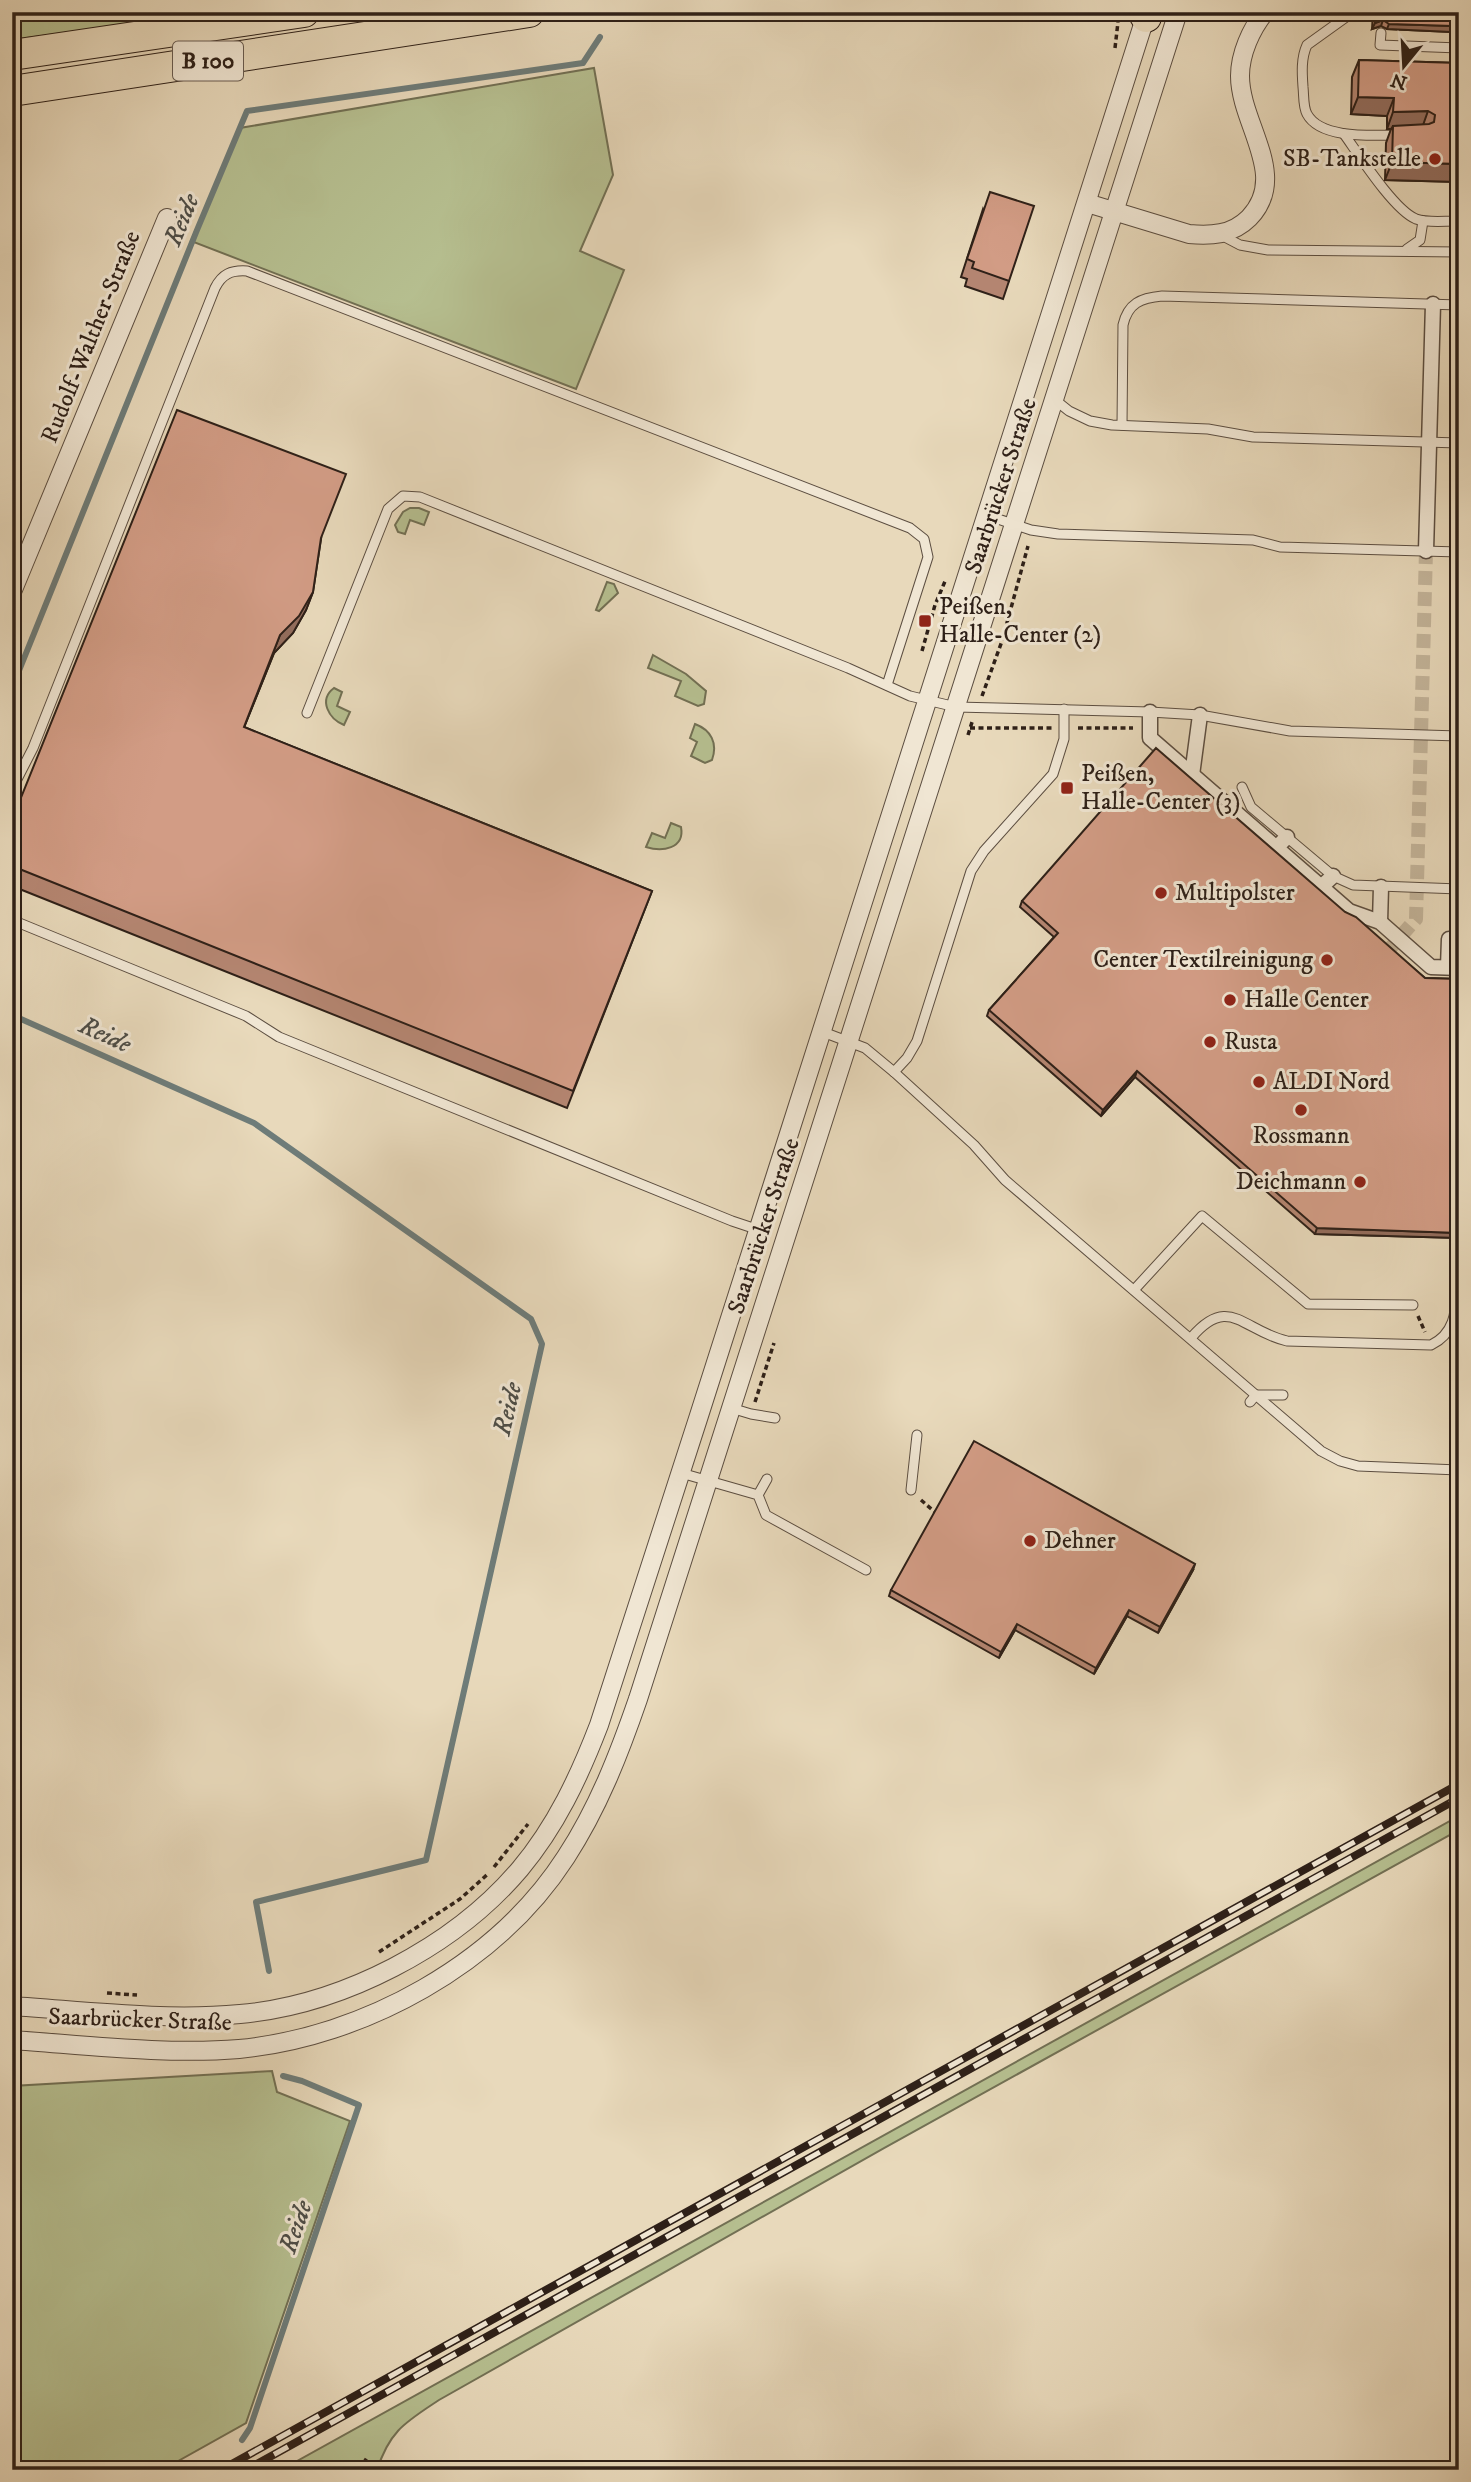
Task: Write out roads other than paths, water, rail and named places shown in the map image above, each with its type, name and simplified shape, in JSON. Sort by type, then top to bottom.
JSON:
[{"type":"main road","name":"B 100","points":[[12,55],[304,12]]},
{"type":"main road","name":"B 100","points":[[12,91],[529,12]]},
{"type":"street","name":"Saarbrücker Straße","points":[[12,2040],[204,2051],[262,2046],[307,2038],[407,1998],[465,1962],[493,1940],[543,1888],[565,1859],[600,1798],[626,1733],[956,707],[1023,527],[1054,399],[1178,12]]},
{"type":"street","points":[[1087,203],[1189,234],[1220,234],[1245,222],[1257,209],[1265,181],[1264,163],[1246,113],[1240,75],[1248,40],[1265,12]]},
{"type":"street","name":"Saarbrücker Straße","points":[[12,2006],[203,2016],[271,2010],[303,2003],[364,1982],[416,1954],[468,1917],[520,1869],[553,1824],[574,1785],[599,1726],[823,1032],[1145,14]]},
{"type":"street","name":"Rudolf-Walther-Straße","points":[[12,592],[167,218]]},
{"type":"street","points":[[1426,551],[1433,304]]},
{"type":"street","points":[[1150,712],[1150,738],[1239,819],[1282,843],[1321,887],[1349,911],[1380,922],[1431,967],[1453,968],[1450,939]]},
{"type":"street","points":[[1192,775],[1200,715]]},
{"type":"street","points":[[1321,887],[1333,876]]},
{"type":"street","points":[[1380,922],[1381,887]]},
{"type":"lane","points":[[1353,12],[1307,45],[1303,56],[1307,114],[1318,124],[1341,133],[1409,135]]},
{"type":"lane","points":[[1381,33],[1380,45],[1459,48]]},
{"type":"lane","points":[[1341,133],[1392,199],[1412,218],[1423,221],[1457,218],[1459,240]]},
{"type":"lane","points":[[1399,250],[1417,244],[1422,235],[1423,221]]},
{"type":"lane","points":[[1220,234],[1240,245],[1268,250],[1459,252]]},
{"type":"lane","points":[[12,789],[33,748],[219,278],[236,270],[247,271],[909,528],[924,539],[928,557],[887,685]]},
{"type":"lane","points":[[1117,425],[1123,325],[1128,309],[1141,299],[1162,296],[1459,305]]},
{"type":"lane","points":[[1054,399],[1069,411],[1090,421],[1117,425],[1208,429],[1252,437],[1459,443]]},
{"type":"lane","points":[[307,713],[388,509],[403,496],[420,497],[928,701],[956,707],[1200,715],[1290,731],[1459,736]]},
{"type":"lane","points":[[986,515],[1023,527],[1058,534],[1252,540],[1280,547],[1459,552]]},
{"type":"lane","points":[[894,1072],[917,1041],[971,871],[984,851],[1053,774],[1064,739],[1064,709]]},
{"type":"lane","points":[[1242,787],[1251,807],[1282,843],[1333,876],[1353,885],[1459,889]]},
{"type":"lane","points":[[12,920],[246,1016],[279,1037],[759,1230]]},
{"type":"lane","points":[[823,1032],[873,1052],[974,1145],[1005,1180],[1191,1338],[1253,1398],[1321,1451],[1340,1461],[1358,1466],[1459,1470]]},
{"type":"lane","points":[[1134,1290],[1202,1216],[1308,1304],[1413,1305]]},
{"type":"lane","points":[[1191,1338],[1211,1318],[1225,1316],[1240,1320],[1273,1338],[1287,1341],[1431,1345],[1438,1342],[1451,1328],[1456,1310],[1457,1290]]},
{"type":"lane","points":[[1253,1398],[1283,1395]]},
{"type":"lane","points":[[731,1408],[775,1418]]},
{"type":"lane","points":[[911,1490],[916,1435]]},
{"type":"lane","points":[[681,1473],[758,1495]]},
{"type":"lane","points":[[758,1495],[767,1479]]},
{"type":"lane","points":[[758,1495],[766,1515],[866,1570]]},
{"type":"waterway","name":"Reide","points":[[12,688],[247,111],[583,63],[600,37]]},
{"type":"waterway","name":"Reide","points":[[12,1015],[254,1123],[531,1319],[542,1344],[426,1860],[256,1902],[269,1971]]},
{"type":"waterway","name":"Reide","points":[[242,2440],[250,2428],[359,2105],[302,2081],[283,2076]]},
{"type":"tunnel","points":[[1387,952],[1416,919],[1426,551]]},
{"type":"railway","points":[[221,2470],[1459,1784]]},
{"type":"railway","points":[[246,2470],[1459,1798]]},
{"type":"place","name":"SB-Tankstelle","points":[[1435,159]]},
{"type":"place","name":"Peißen, Halle-Center (2)","points":[[925,621]]},
{"type":"place","name":"Peißen, Halle-Center (3)","points":[[1067,788]]},
{"type":"place","name":"Multipolster","points":[[1161,893]]},
{"type":"place","name":"Center Textilreinigung","points":[[1327,960]]},
{"type":"place","name":"Halle Center","points":[[1230,1000]]},
{"type":"place","name":"Rusta","points":[[1210,1042]]},
{"type":"place","name":"ALDI Nord","points":[[1259,1082]]},
{"type":"place","name":"Rossmann","points":[[1301,1110]]},
{"type":"place","name":"Deichmann","points":[[1360,1182]]},
{"type":"place","name":"Dehner","points":[[1030,1541]]}]
